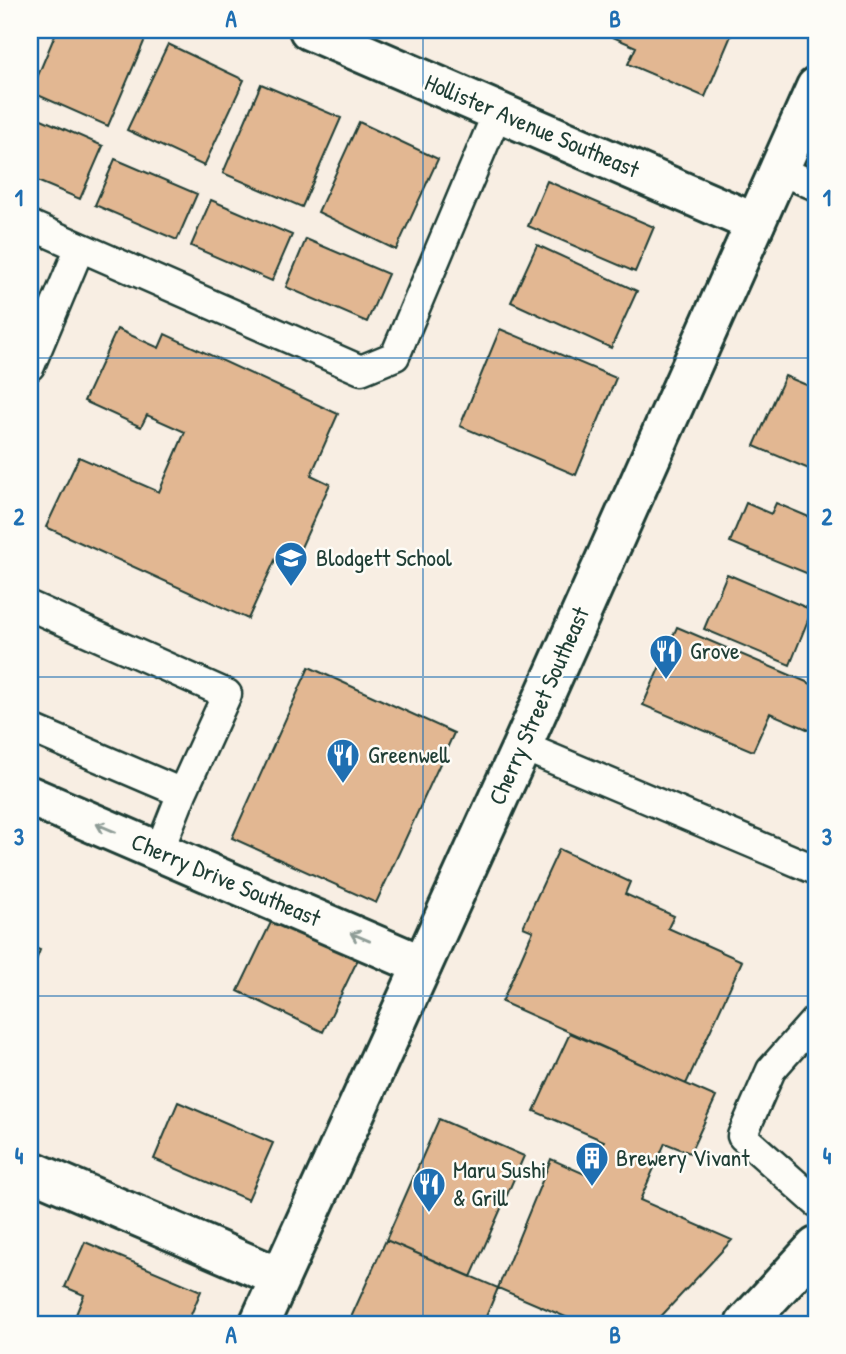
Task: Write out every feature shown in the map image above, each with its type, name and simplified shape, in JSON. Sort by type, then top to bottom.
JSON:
[{"type":"street","name":"Hollister Avenue Southeast","points":[[309,30],[755,223]]},
{"type":"street","name":"Cherry Street Southeast","points":[[259,1324],[522,746],[816,87]]},
{"type":"street","name":"Cherry Drive Southeast","points":[[30,796],[422,965]]},
{"type":"street","points":[[30,1170],[279,1278]]},
{"type":"street","points":[[745,1324],[816,1247]]},
{"type":"lane","points":[[30,225],[361,370],[394,356],[498,111]]},
{"type":"lane","points":[[779,170],[816,186]]},
{"type":"lane","points":[[30,366],[80,247]]},
{"type":"lane","points":[[30,606],[227,694],[159,851]]},
{"type":"lane","points":[[30,728],[182,793]]},
{"type":"lane","points":[[522,746],[816,870]]},
{"type":"lane","points":[[816,1019],[771,1070],[742,1136],[816,1202]]},
{"type":"building","points":[[30,30],[37,30],[30,46]]},
{"type":"building","points":[[57,30],[129,30],[146,37],[108,126],[31,92]]},
{"type":"building","points":[[597,30],[733,31],[705,97],[628,64],[636,47]]},
{"type":"building","points":[[168,44],[244,80],[204,166],[127,130]]},
{"type":"building","points":[[261,84],[341,118],[302,207],[223,173]]},
{"type":"building","points":[[30,114],[103,146],[80,199],[30,178]]},
{"type":"building","points":[[359,122],[438,159],[396,250],[318,212]]},
{"type":"building","points":[[115,159],[197,194],[177,240],[95,205]]},
{"type":"building","points":[[547,181],[654,227],[635,272],[528,226]]},
{"type":"building","points":[[211,200],[292,235],[272,281],[191,246]]},
{"type":"building","points":[[306,239],[388,274],[367,322],[286,287]]},
{"type":"building","points":[[537,245],[637,291],[611,348],[511,302]]},
{"type":"building","points":[[117,329],[159,348],[165,334],[338,414],[311,475],[330,484],[293,565],[276,558],[248,619],[46,527],[79,457],[159,492],[185,432],[147,415],[141,427],[84,401]]},
{"type":"building","points":[[500,329],[616,378],[576,475],[460,426]]},
{"type":"building","points":[[785,376],[816,389],[816,472],[754,446]]},
{"type":"building","points":[[746,503],[771,514],[776,503],[816,520],[816,577],[730,542]]},
{"type":"building","points":[[727,574],[812,610],[790,665],[704,629]]},
{"type":"building","points":[[677,627],[816,686],[816,733],[770,713],[753,751],[643,705]]},
{"type":"building","name":"Greenwell","points":[[309,667],[454,733],[376,903],[232,838]]},
{"type":"building","points":[[559,849],[630,882],[625,894],[674,916],[668,928],[742,961],[686,1084],[502,1002],[533,931],[523,927]]},
{"type":"building","points":[[275,914],[360,955],[323,1032],[238,991]]},
{"type":"building","points":[[30,946],[40,950],[30,976]]},
{"type":"building","name":"Brewery Vivant","points":[[570,1033],[716,1097],[690,1153],[665,1143],[640,1200],[732,1240],[654,1324],[582,1324],[498,1288],[551,1159],[589,1176],[604,1141],[534,1111]]},
{"type":"building","points":[[178,1102],[273,1143],[248,1200],[154,1159]]},
{"type":"building","points":[[439,1119],[524,1156],[471,1277],[386,1240]]},
{"type":"building","points":[[386,1240],[498,1288],[483,1324],[348,1324]]},
{"type":"building","points":[[85,1242],[201,1291],[187,1324],[72,1324],[84,1295],[65,1287]]},
{"type":"place","name":"Blodgett School","points":[[291,588]]},
{"type":"place","name":"Grove","points":[[666,681]]},
{"type":"place","name":"Greenwell","points":[[343,785]]},
{"type":"place","name":"Brewery Vivant","points":[[592,1188]]},
{"type":"place","name":"Maru Sushi & Grill","points":[[429,1214]]}]
